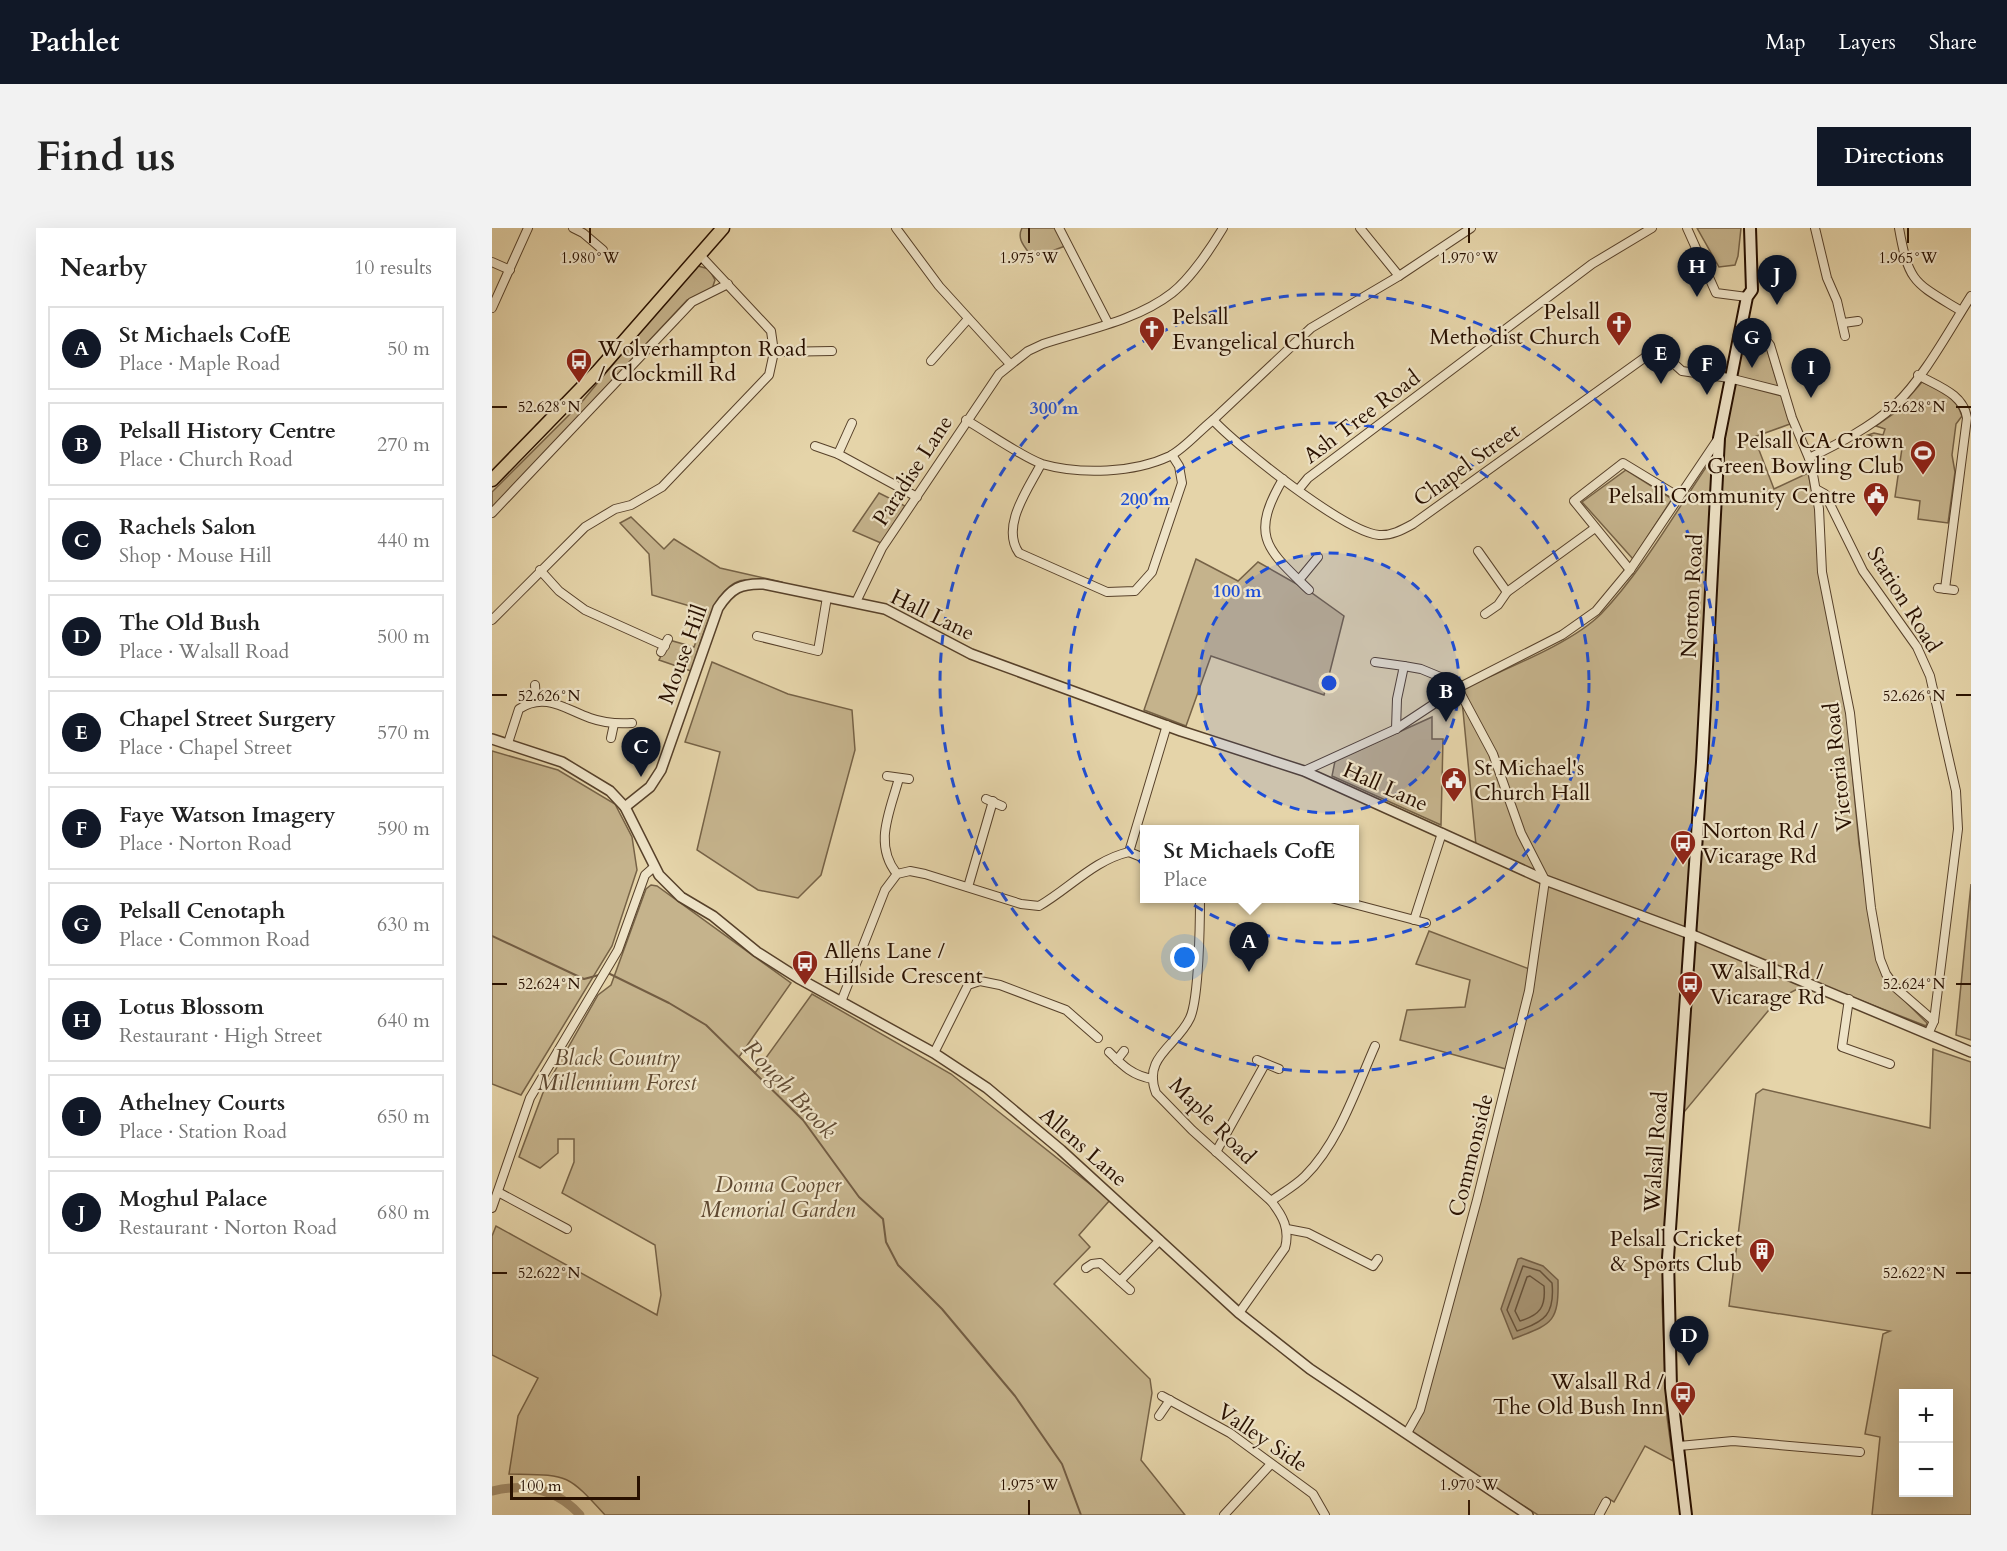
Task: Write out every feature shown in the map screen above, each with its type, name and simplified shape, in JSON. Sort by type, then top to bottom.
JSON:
[{"type":"main road","points":[[492,480],[598,371],[723,228]]},
{"type":"main road","name":"Norton Road","points":[[1690,934],[1702,762],[1719,438],[1729,378],[1747,297],[1752,290],[1750,228]]},
{"type":"main road","name":"Walsall Road","points":[[1686,1515],[1671,1388],[1668,1258],[1690,934]]},
{"type":"street","points":[[492,308],[528,228]]},
{"type":"street","points":[[573,228],[585,230],[603,250]]},
{"type":"street","points":[[896,228],[939,286],[1010,364]]},
{"type":"street","points":[[1059,228],[1108,322]]},
{"type":"street","name":"Paradise Lane","points":[[856,602],[882,548],[999,374],[1010,364],[1043,344],[1148,308],[1172,293],[1186,279],[1222,228]]},
{"type":"street","points":[[1360,228],[1399,276]]},
{"type":"street","points":[[966,420],[1041,464],[1084,470],[1128,468],[1172,455],[1213,420],[1311,328],[1399,276],[1471,228]]},
{"type":"street","name":"Ash Tree Road","points":[[1299,489],[1308,478],[1592,264],[1652,228]]},
{"type":"street","points":[[1687,228],[1716,293],[1747,297]]},
{"type":"street","points":[[1815,228],[1827,279],[1837,301],[1845,336]]},
{"type":"street","points":[[1899,228],[1907,269],[1922,286],[1961,311]]},
{"type":"street","points":[[492,620],[591,522],[662,487],[769,375],[774,352],[771,332],[764,321],[699,254]]},
{"type":"street","points":[[492,262],[510,270]]},
{"type":"street","points":[[492,513],[692,302],[728,284]]},
{"type":"street","points":[[1809,458],[1884,414],[1909,390],[1971,296]]},
{"type":"street","points":[[931,361],[968,319]]},
{"type":"street","name":"Station Road","points":[[1742,321],[1762,335],[1770,345],[1784,392],[1809,458],[1816,489],[1825,494],[1863,571],[1917,647],[1930,676],[1956,791],[1958,829],[1934,1021],[1929,1032]]},
{"type":"street","points":[[1843,323],[1858,321]]},
{"type":"street","points":[[774,352],[832,352]]},
{"type":"street","name":"Chapel Street","points":[[1213,420],[1243,450],[1283,479],[1356,528],[1381,535],[1393,534],[1413,524],[1651,353],[1661,352],[1682,371],[1729,378],[1784,392]]},
{"type":"street","points":[[1918,375],[1959,398],[1965,408],[1946,589]]},
{"type":"street","points":[[838,454],[852,423]]},
{"type":"street","points":[[1304,771],[1396,729],[1458,688],[1562,635],[1596,611],[1630,570],[1719,438]]},
{"type":"street","points":[[815,446],[838,454],[917,497]]},
{"type":"street","points":[[1041,464],[1014,520],[1012,534],[1019,553],[1107,592],[1126,593],[1142,586],[1152,572],[1182,483],[1179,466],[1172,455]]},
{"type":"street","points":[[1630,570],[1574,501],[1623,463],[1630,465],[1679,497]]},
{"type":"street","points":[[1283,479],[1271,500],[1266,536],[1270,551],[1309,590]]},
{"type":"street","name":"Victoria Road","points":[[1816,489],[1822,572],[1850,712],[1867,878],[1880,959],[1886,974],[1896,988],[1934,1021]]},
{"type":"street","points":[[1485,614],[1498,605],[1508,592],[1595,528]]},
{"type":"street","points":[[1478,551],[1508,592]]},
{"type":"street","points":[[1299,580],[1318,557]]},
{"type":"street","points":[[540,570],[559,591],[585,610],[664,646]]},
{"type":"street","name":"Mouse Hill","points":[[625,807],[650,788],[661,770],[718,608],[735,587],[745,584],[764,584],[856,602]]},
{"type":"street","points":[[757,636],[822,651],[828,597]]},
{"type":"street","name":"Hall Lane","points":[[856,602],[885,609],[970,654],[998,665],[1304,771],[1545,880],[1690,934],[1929,1032],[1971,1052]]},
{"type":"street","points":[[1375,662],[1404,666],[1440,676],[1455,683],[1493,754],[1521,833],[1545,880]]},
{"type":"street","points":[[1396,729],[1397,699],[1404,666]]},
{"type":"street","points":[[535,685],[536,700]]},
{"type":"street","points":[[508,743],[519,709],[536,700],[548,701],[591,718],[614,724],[632,723]]},
{"type":"street","points":[[611,738],[614,724]]},
{"type":"street","points":[[1129,852],[1167,724]]},
{"type":"street","points":[[492,739],[562,762],[610,791],[625,807]]},
{"type":"street","points":[[887,776],[909,779]]},
{"type":"street","points":[[897,874],[885,854],[884,838],[898,778]]},
{"type":"street","points":[[968,886],[989,800],[1002,806]]},
{"type":"street","name":"Allens Lane","points":[[625,807],[654,867],[681,897],[712,916],[757,952],[934,1053],[1003,1102],[1239,1313],[1310,1368],[1528,1515]]},
{"type":"street","points":[[1414,920],[1442,833]]},
{"type":"street","points":[[841,1002],[885,890],[897,874],[910,871],[968,886],[1022,904],[1039,906],[1057,896],[1096,865],[1114,856],[1129,852],[1140,856]]},
{"type":"street","points":[[492,1208],[530,1098],[625,936],[645,875],[654,867]]},
{"type":"street","name":"Commonside","points":[[1407,1433],[1420,1410],[1478,1200],[1529,991],[1545,880]]},
{"type":"street","name":"Maple Road","points":[[1200,903],[1194,999],[1190,1019],[1154,1064],[1153,1079],[1156,1093],[1216,1152],[1271,1201],[1281,1214],[1287,1229]]},
{"type":"street","points":[[1350,903],[1426,924]]},
{"type":"street","points":[[934,1053],[968,985],[980,981],[1000,985],[1066,1010],[1087,1033],[1098,1038]]},
{"type":"street","points":[[1849,999],[1842,1047],[1890,1064]]},
{"type":"street","points":[[1271,1201],[1304,1178],[1317,1162],[1333,1136],[1375,1046]]},
{"type":"street","points":[[1117,1060],[1125,1051]]},
{"type":"street","points":[[1109,1052],[1138,1076],[1153,1079]]},
{"type":"street","points":[[1257,1059],[1279,1069]]},
{"type":"street","points":[[1358,1059],[1367,1063]]},
{"type":"street","points":[[1216,1152],[1265,1064]]},
{"type":"street","points":[[498,1192],[567,1229]]},
{"type":"street","points":[[1239,1313],[1280,1257],[1288,1238],[1287,1229],[1308,1233],[1373,1266],[1378,1260]]},
{"type":"street","points":[[1120,1281],[1160,1240]]},
{"type":"street","points":[[1086,1268],[1100,1263],[1130,1290]]},
{"type":"street","name":"Valley Side","points":[[1159,1416],[1166,1398],[1230,1433],[1270,1465],[1313,1494],[1325,1515]]},
{"type":"street","points":[[1679,1446],[1733,1441],[1832,1453],[1860,1452]]},
{"type":"street","points":[[1224,1515],[1270,1465]]},
{"type":"street","points":[[1599,1515],[1606,1503]]},
{"type":"green space","points":[[1022,228],[1056,228],[1065,246],[1039,256],[1029,253],[1020,238]]},
{"type":"green space","points":[[1697,228],[1741,228],[1735,265],[1719,267]]},
{"type":"green space","points":[[698,266],[709,269],[715,280],[712,289],[687,300],[492,509],[492,492],[581,403],[690,271]]},
{"type":"green space","points":[[1748,330],[1766,346],[1790,424],[1754,437],[1774,489],[1808,473],[1816,510],[1821,586],[1845,696],[1859,844],[1870,918],[1894,990],[1927,1023],[1926,1026],[1694,935],[1725,438],[1736,372]]},
{"type":"green space","points":[[1922,382],[1941,391],[1956,403],[1962,416],[1956,424],[1952,455],[1955,472],[1948,523],[1918,519],[1920,501],[1895,497],[1902,448],[1898,444],[1868,435],[1874,433],[1883,435],[1885,429],[1876,426],[1896,412]]},
{"type":"green space","points":[[1715,454],[1689,934],[1807,984],[1778,999],[1684,1112],[1674,1141],[1662,1301],[1667,1417],[1673,1461],[1645,1446],[1614,1502],[1606,1497],[1596,1515],[1538,1515],[1407,1433],[1420,1414],[1524,1023],[1546,879],[1476,845],[1461,690],[1554,646],[1572,636],[1601,614],[1632,577]]},
{"type":"green space","points":[[1626,470],[1672,499],[1633,559],[1582,502]]},
{"type":"green space","points":[[879,493],[905,506],[881,543],[853,531]]},
{"type":"green space","points":[[631,517],[664,549],[674,539],[720,568],[782,582],[782,587],[750,580],[734,583],[725,591],[710,617],[691,671],[659,660],[669,640],[694,647],[707,611],[652,595],[649,554],[620,523]]},
{"type":"green space","points":[[1196,559],[1238,581],[1258,562],[1309,591],[1344,616],[1324,695],[1211,656],[1186,726],[1144,710]]},
{"type":"green space","points":[[712,662],[788,694],[852,710],[855,750],[821,875],[798,898],[758,890],[697,850],[720,752],[685,742]]},
{"type":"green space","points":[[1432,717],[1432,739],[1443,739],[1441,825],[1332,776],[1335,761]]},
{"type":"green space","points":[[492,751],[558,770],[615,804],[632,837],[637,870],[612,946],[521,1095],[492,1084]]},
{"type":"green space","points":[[1971,884],[1971,1040],[1956,1035]]},
{"type":"green space","points":[[651,885],[657,886],[791,983],[739,1057],[755,1073],[812,994],[951,1074],[1110,1200],[1079,1235],[1090,1247],[1054,1284],[1150,1379],[1152,1393],[1141,1460],[1185,1515],[605,1515],[573,1483],[564,1479],[555,1476],[509,1474],[518,1416],[538,1378],[492,1355],[492,1236],[496,1226],[657,1315],[661,1295],[655,1245],[562,1193],[574,1162],[574,1139],[558,1139],[558,1153],[540,1168],[519,1157],[544,1090],[598,995],[611,985],[646,889]]},
{"type":"green space","points":[[1429,931],[1532,970],[1506,1069],[1400,1040],[1407,1010],[1465,1007],[1470,980],[1416,964]]},
{"type":"green space","points":[[1933,1049],[1971,1062],[1971,1515],[1872,1515],[1880,1437],[1865,1434],[1883,1334],[1890,1331],[1729,1306],[1756,1094],[1763,1089],[1930,1128]]},
{"type":"water","points":[[1518,1259],[1543,1266],[1558,1280],[1557,1306],[1550,1320],[1544,1325],[1513,1339],[1501,1309]]},
{"type":"waterway","name":"Rough Brook","points":[[492,936],[584,979],[599,975]]},
{"type":"waterway","name":"Rough Brook","points":[[608,973],[669,1003],[706,1025],[803,1120],[859,1197],[883,1219],[886,1242],[898,1265],[942,1309],[1015,1396],[1062,1464],[1081,1515]]},
{"type":"waterway","points":[[492,1491],[517,1488],[540,1490],[561,1499],[580,1515]]},
{"type":"place","name":"Lotus Blossom","points":[[1697,297]]},
{"type":"place","name":"Moghul Palace","points":[[1777,305]]},
{"type":"place","name":"Pelsall Methodist Church","points":[[1619,347]]},
{"type":"place","name":"Pelsall Evangelical Church","points":[[1152,352]]},
{"type":"place","name":"Pelsall Cenotaph","points":[[1752,368]]},
{"type":"place","name":"Wolverhampton Road / Clockmill Rd","points":[[579,384]]},
{"type":"place","name":"Chapel Street Surgery","points":[[1661,384]]},
{"type":"place","name":"Faye Watson Imagery","points":[[1707,395]]},
{"type":"place","name":"Athelney Courts","points":[[1811,398]]},
{"type":"place","name":"Pelsall CA Crown Green Bowling Club","points":[[1923,476]]},
{"type":"place","name":"Pelsall Community Centre","points":[[1876,518]]},
{"type":"place","name":"Pelsall History Centre","points":[[1446,722]]},
{"type":"place","name":"Rachels Salon","points":[[641,777]]},
{"type":"place","name":"St Michael's Church Hall","points":[[1454,803]]},
{"type":"place","name":"Norton Rd / Vicarage Rd","points":[[1683,866]]},
{"type":"place","name":"St Michaels CofE","points":[[1249,972]]},
{"type":"place","name":"Allens Lane / Hillside Crescent","points":[[805,986]]},
{"type":"place","name":"Walsall Rd / Vicarage Rd","points":[[1690,1007]]},
{"type":"place","name":"Pelsall Cricket & Sports Club","points":[[1762,1274]]},
{"type":"place","name":"The Old Bush","points":[[1689,1366]]},
{"type":"place","name":"Walsall Rd / The Old Bush Inn","points":[[1683,1417]]},
{"type":"park label","name":"Black Country Millennium Forest","points":[[617,1070]]},
{"type":"park label","name":"Donna Cooper Memorial Garden","points":[[778,1196]]}]
